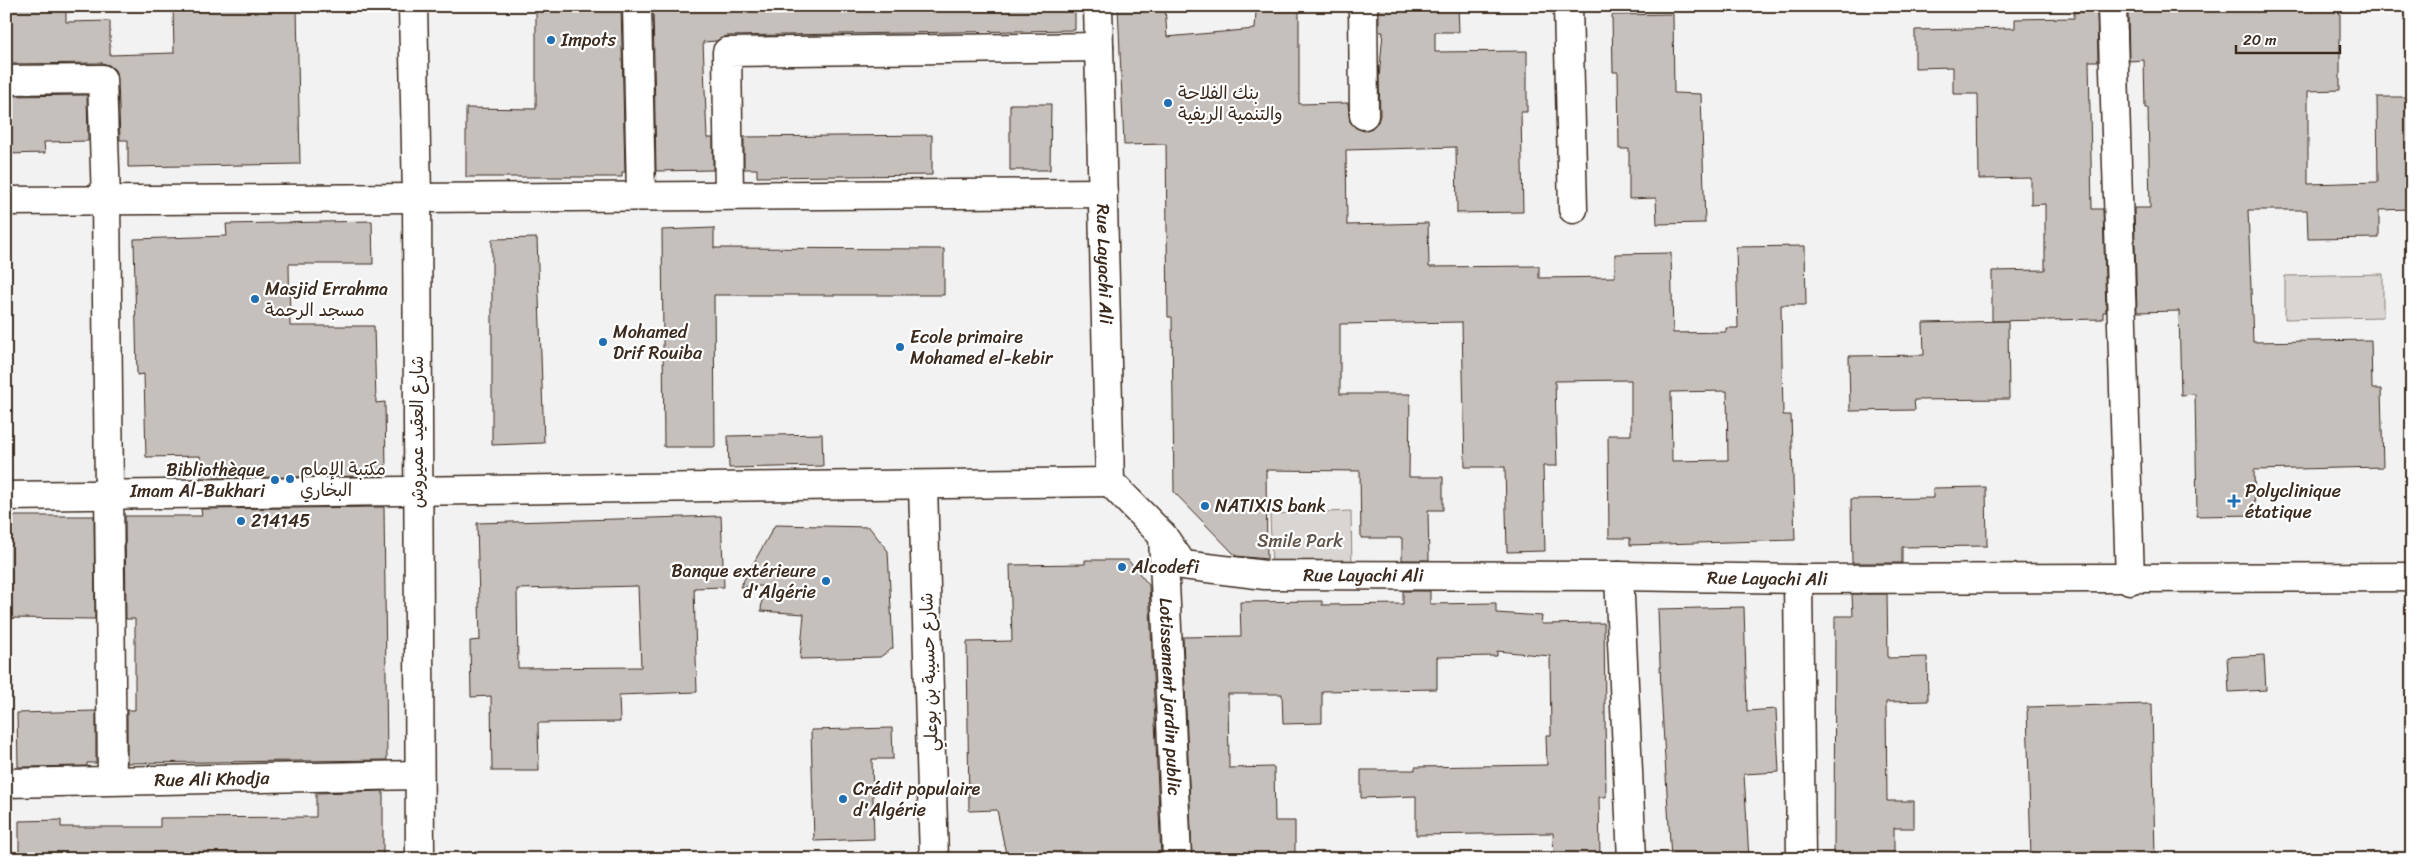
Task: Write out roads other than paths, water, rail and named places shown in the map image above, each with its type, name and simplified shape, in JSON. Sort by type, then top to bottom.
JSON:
[{"type":"street","name":"شارع العقيد عميروش","points":[[413,6],[417,196],[420,859]]},
{"type":"street","points":[[637,6],[641,196]]},
{"type":"street","name":"Rue Layachi Ali","points":[[1098,6],[1110,482],[1163,536],[1183,565],[1265,576],[1619,576],[1798,580],[2130,580],[2412,577]]},
{"type":"street","points":[[1363,6],[1364,116]]},
{"type":"street","points":[[1568,6],[1573,209]]},
{"type":"street","points":[[2112,6],[2130,580]]},
{"type":"street","points":[[730,195],[727,52],[1099,48]]},
{"type":"street","points":[[6,80],[102,79],[106,200],[112,779]]},
{"type":"street","points":[[6,201],[417,196],[1103,193]]},
{"type":"street","points":[[6,496],[923,486],[1110,482]]},
{"type":"street","name":"شارع حسيبة بن بوعلي","points":[[923,486],[934,859]]},
{"type":"street","name":"Lotissement jardin public","points":[[1163,536],[1177,859]]},
{"type":"street","points":[[1619,576],[1632,859]]},
{"type":"street","points":[[1798,580],[1800,859]]},
{"type":"street","name":"Rue Ali Khodja","points":[[6,783],[112,779],[419,775]]},
{"type":"place","name":"Impots","points":[[551,40]]},
{"type":"place","name":"بنك الفلاحة والتنمية الريفية","points":[[1168,103]]},
{"type":"place","name":"Masjid Errahma مسجد الرحمة","points":[[255,299]]},
{"type":"place","name":"Mohamed Drif Rouiba","points":[[603,342]]},
{"type":"place","name":"Ecole primaire Mohamed el-kebir","points":[[900,347]]},
{"type":"place","name":"مكتبة الإمام البخاري","points":[[290,479]]},
{"type":"place","name":"Bibliothèque Imam Al-Bukhari","points":[[275,480]]},
{"type":"place","name":"Polyclinique étatique","points":[[2234,501]]},
{"type":"place","name":"NATIXIS bank","points":[[1205,506]]},
{"type":"place","name":"214145","points":[[241,521]]},
{"type":"place","name":"Alcodefi","points":[[1122,567]]},
{"type":"place","name":"Banque extérieure d'Algérie","points":[[826,581]]},
{"type":"place","name":"Crédit populaire d'Algérie","points":[[843,799]]},
{"type":"park label","name":"Smile Park","points":[[1300,541]]}]
